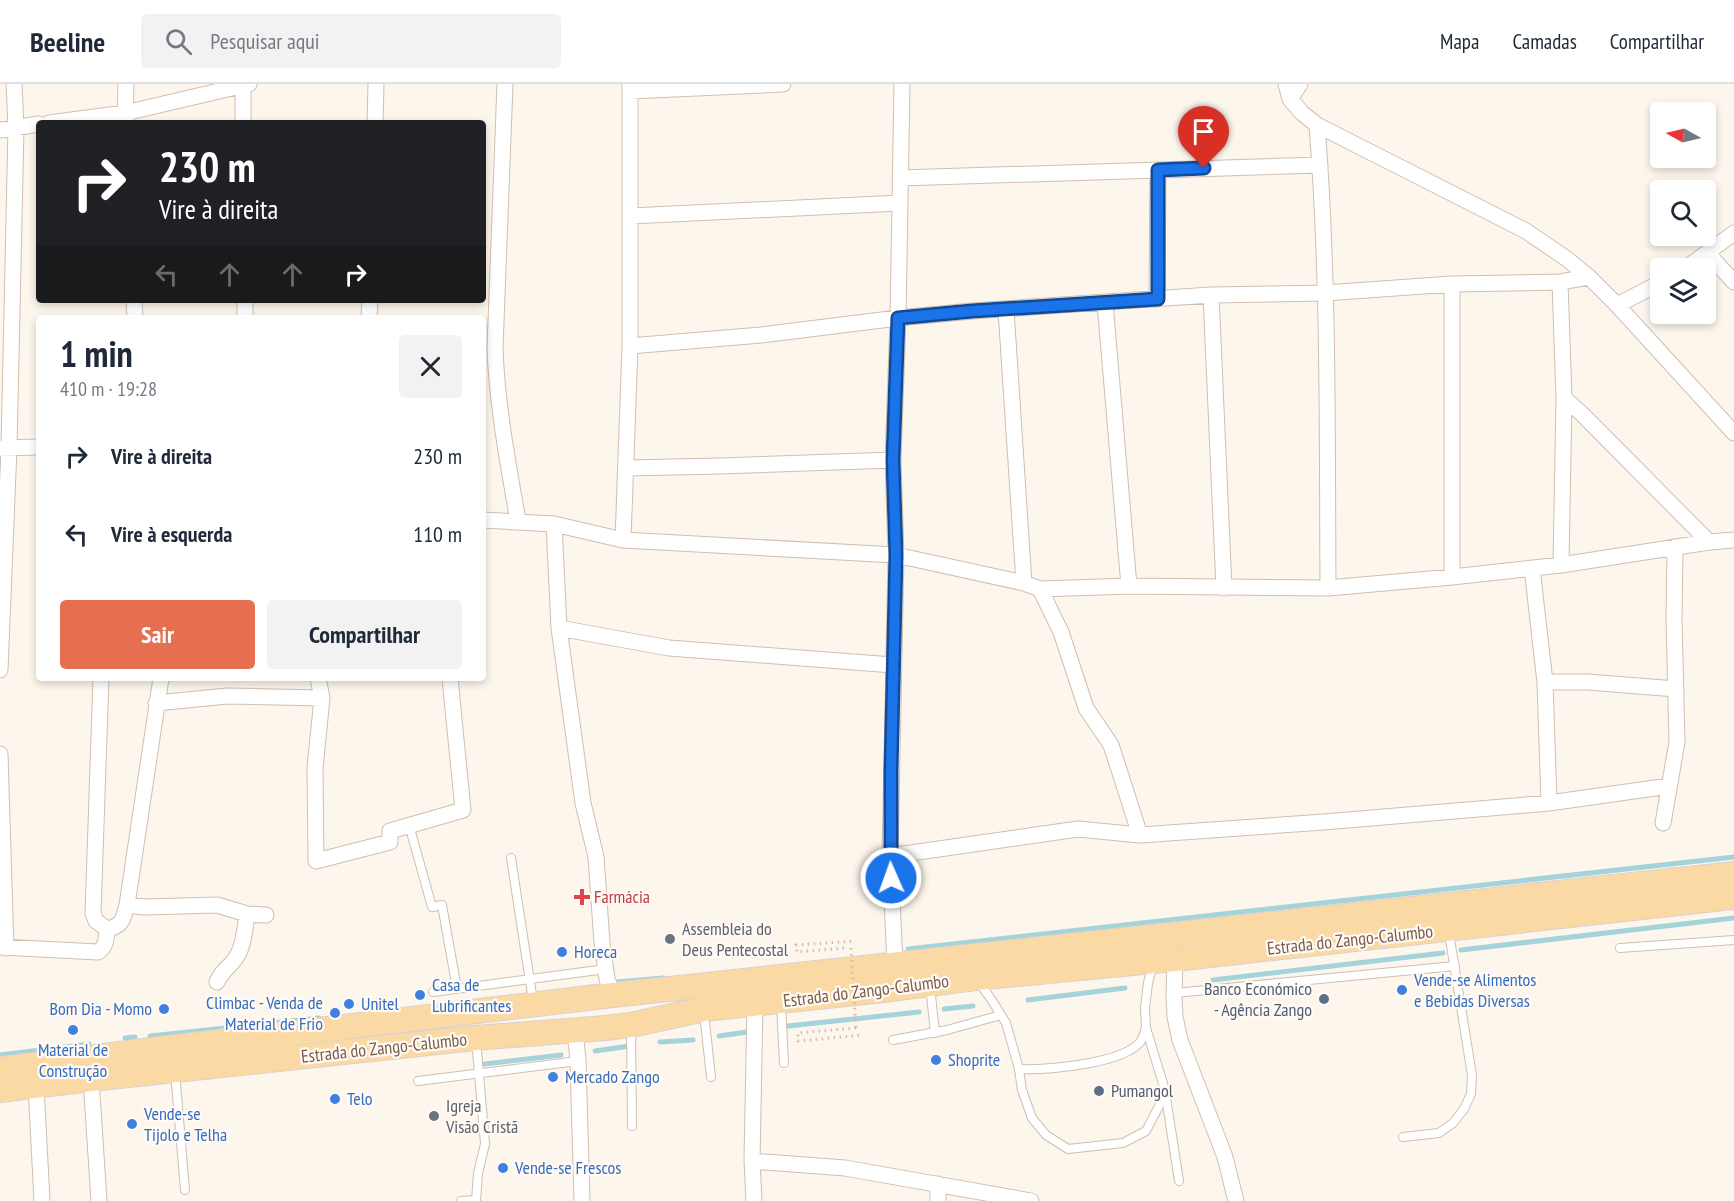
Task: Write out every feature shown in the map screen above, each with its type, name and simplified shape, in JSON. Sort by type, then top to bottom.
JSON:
[{"type":"main road","name":"Estrada do Zango-Calumbo","points":[[0,1069],[533,1004],[1734,874]]},
{"type":"main road","name":"Estrada do Zango-Calumbo","points":[[0,1090],[476,1038],[631,1025],[704,1009],[1734,897]]},
{"type":"street","points":[[0,670],[4,448],[16,128],[14,84]]},
{"type":"street","points":[[125,118],[126,84]]},
{"type":"street","points":[[375,120],[376,84]]},
{"type":"street","points":[[506,84],[495,348],[496,386],[518,521]]},
{"type":"street","points":[[623,540],[630,346],[630,87],[783,84]]},
{"type":"street","points":[[895,965],[890,856],[896,555],[893,460],[902,84]]},
{"type":"street","points":[[1286,84],[1290,99],[1317,125],[1527,231],[1567,259],[1617,305],[1734,434]]},
{"type":"street","points":[[1290,99],[1300,84]]},
{"type":"street","points":[[95,120],[125,118],[246,85],[243,120]]},
{"type":"street","points":[[0,130],[36,125]]},
{"type":"street","points":[[1317,125],[1325,293],[1328,588]]},
{"type":"street","points":[[900,178],[1320,165]]},
{"type":"street","points":[[1158,170],[1158,299]]},
{"type":"street","points":[[631,216],[900,203]]},
{"type":"street","points":[[1702,258],[1734,233]]},
{"type":"street","points":[[1708,254],[1734,282]]},
{"type":"street","points":[[630,346],[761,335],[972,311],[1211,295],[1325,293],[1452,284],[1560,282],[1589,277]]},
{"type":"street","points":[[1560,282],[1564,398],[1561,565]]},
{"type":"street","points":[[1452,284],[1452,577]]},
{"type":"street","points":[[1617,305],[1650,288]]},
{"type":"street","points":[[1211,295],[1224,588]]},
{"type":"street","points":[[1105,303],[1129,586]]},
{"type":"street","points":[[1006,310],[1024,583]]},
{"type":"street","points":[[1564,398],[1709,542]]},
{"type":"street","points":[[4,448],[36,447]]},
{"type":"street","points":[[627,468],[893,460]]},
{"type":"street","points":[[486,520],[554,524],[623,540],[896,555],[1024,583],[1040,589],[1129,586],[1328,588],[1561,565],[1734,540]]},
{"type":"street","points":[[554,524],[559,628],[581,792],[596,857],[607,979],[614,995]]},
{"type":"street","points":[[1663,823],[1677,742],[1675,547]]},
{"type":"street","points":[[1532,568],[1545,682],[1549,803]]},
{"type":"street","points":[[1040,589],[1061,632],[1086,708],[1111,745],[1140,835]]},
{"type":"street","points":[[559,628],[669,648],[893,665]]},
{"type":"street","points":[[101,681],[93,913],[96,921],[107,929],[116,927],[122,922],[127,905],[160,681]]},
{"type":"street","points":[[319,681],[322,698],[315,768],[316,861],[390,842],[390,831],[463,810],[450,681]]},
{"type":"street","points":[[1545,682],[1588,682],[1676,689]]},
{"type":"street","points":[[156,703],[227,696],[322,698]]},
{"type":"street","points":[[0,754],[3,947],[98,952],[104,949],[107,929]]},
{"type":"street","points":[[890,856],[1078,829],[1140,835],[1324,822],[1549,803],[1669,786]]},
{"type":"street","points":[[127,905],[145,907],[218,905],[247,914],[266,915]]},
{"type":"street","points":[[217,982],[225,967],[239,954],[247,914]]},
{"type":"street","points":[[1165,960],[1175,993],[1175,1017],[1180,1040],[1225,1157],[1236,1201]]},
{"type":"street","points":[[754,1201],[752,1161],[755,1004]]},
{"type":"street","points":[[575,1030],[582,1201]]},
{"type":"street","points":[[92,1079],[99,1201]]},
{"type":"street","points":[[36,1086],[42,1201]]},
{"type":"street","points":[[752,1161],[845,1168],[1031,1201]]},
{"type":"street","points":[[938,1184],[938,1201]]},
{"type":"lane","points":[[409,825],[432,907],[442,905],[457,989]]},
{"type":"lane","points":[[511,858],[533,1004]]},
{"type":"lane","points":[[1403,1137],[1439,1133],[1453,1123],[1464,1109],[1471,1094],[1472,1075],[1449,929]]},
{"type":"lane","points":[[1620,948],[1734,940]]},
{"type":"lane","points":[[1165,960],[1148,983],[1145,1008],[1146,1028],[1164,1087],[1179,1181]]},
{"type":"lane","points":[[1175,993],[1455,966]]},
{"type":"lane","points":[[433,992],[606,969]]},
{"type":"lane","points":[[975,978],[1006,1023],[1019,1069],[1022,1090],[1032,1118],[1046,1135],[1068,1149],[1123,1143],[1146,1131],[1159,1106],[1164,1087]]},
{"type":"lane","points":[[930,984],[934,1033]]},
{"type":"lane","points":[[781,1001],[784,1063]]},
{"type":"lane","points":[[704,1009],[711,1077]]},
{"type":"lane","points":[[892,1040],[934,1033],[1001,1015]]},
{"type":"lane","points":[[631,1025],[632,1126]]},
{"type":"lane","points":[[1019,1069],[1042,1070],[1109,1059],[1128,1051],[1140,1041],[1146,1028]]},
{"type":"lane","points":[[461,1201],[475,1200],[485,1144],[476,1038]]},
{"type":"lane","points":[[418,1081],[578,1061]]},
{"type":"lane","points":[[175,1070],[185,1190]]},
{"type":"path","points":[[855,941],[796,945],[796,952],[851,948],[856,1028],[798,1033],[798,1041],[862,1035]]},
{"type":"waterway","points":[[908,949],[1734,857]]},
{"type":"waterway","points":[[1461,950],[1734,918]]},
{"type":"waterway","points":[[1213,980],[1443,953]]},
{"type":"waterway","points":[[617,982],[663,978]]},
{"type":"waterway","points":[[1028,1000],[1125,988]]},
{"type":"waterway","points":[[944,1009],[973,1006]]},
{"type":"waterway","points":[[788,1026],[919,1012]]},
{"type":"waterway","points":[[150,1036],[319,1018]]},
{"type":"waterway","points":[[719,1036],[747,1032]]},
{"type":"waterway","points":[[125,1038],[135,1037]]},
{"type":"waterway","points":[[660,1042],[693,1040]]},
{"type":"waterway","points":[[0,1055],[89,1044]]},
{"type":"waterway","points":[[595,1051],[630,1046]]},
{"type":"waterway","points":[[485,1064],[561,1055]]},
{"type":"place","name":"Farmácia","points":[[582,897]]},
{"type":"place","name":"Assembleia do Deus Pentecostal","points":[[670,939]]},
{"type":"place","name":"Horeca","points":[[562,952]]},
{"type":"place","name":"Vende-se Alimentos e Bebidas Diversas","points":[[1402,990]]},
{"type":"place","name":"Casa de Lubrificantes","points":[[420,995]]},
{"type":"place","name":"Banco Económico - Agência Zango","points":[[1324,999]]},
{"type":"place","name":"Unitel","points":[[349,1004]]},
{"type":"place","name":"Bom Dia - Momo","points":[[164,1009]]},
{"type":"place","name":"Climbac - Venda de Material de Frio","points":[[335,1013]]},
{"type":"place","name":"Material de Construção","points":[[73,1030]]},
{"type":"place","name":"Shoprite","points":[[936,1060]]},
{"type":"place","name":"Mercado Zango","points":[[553,1077]]},
{"type":"place","name":"Pumangol","points":[[1099,1091]]},
{"type":"place","name":"Telo","points":[[335,1099]]},
{"type":"place","name":"Igreja Visão Cristã","points":[[434,1116]]},
{"type":"place","name":"Vende-se Tijolo e Telha","points":[[132,1124]]},
{"type":"place","name":"Vende-se Frescos","points":[[503,1168]]},
{"type":"route","points":[[891,878],[896,555],[893,460],[898,318],[1158,299],[1158,170],[1204,168]]}]
